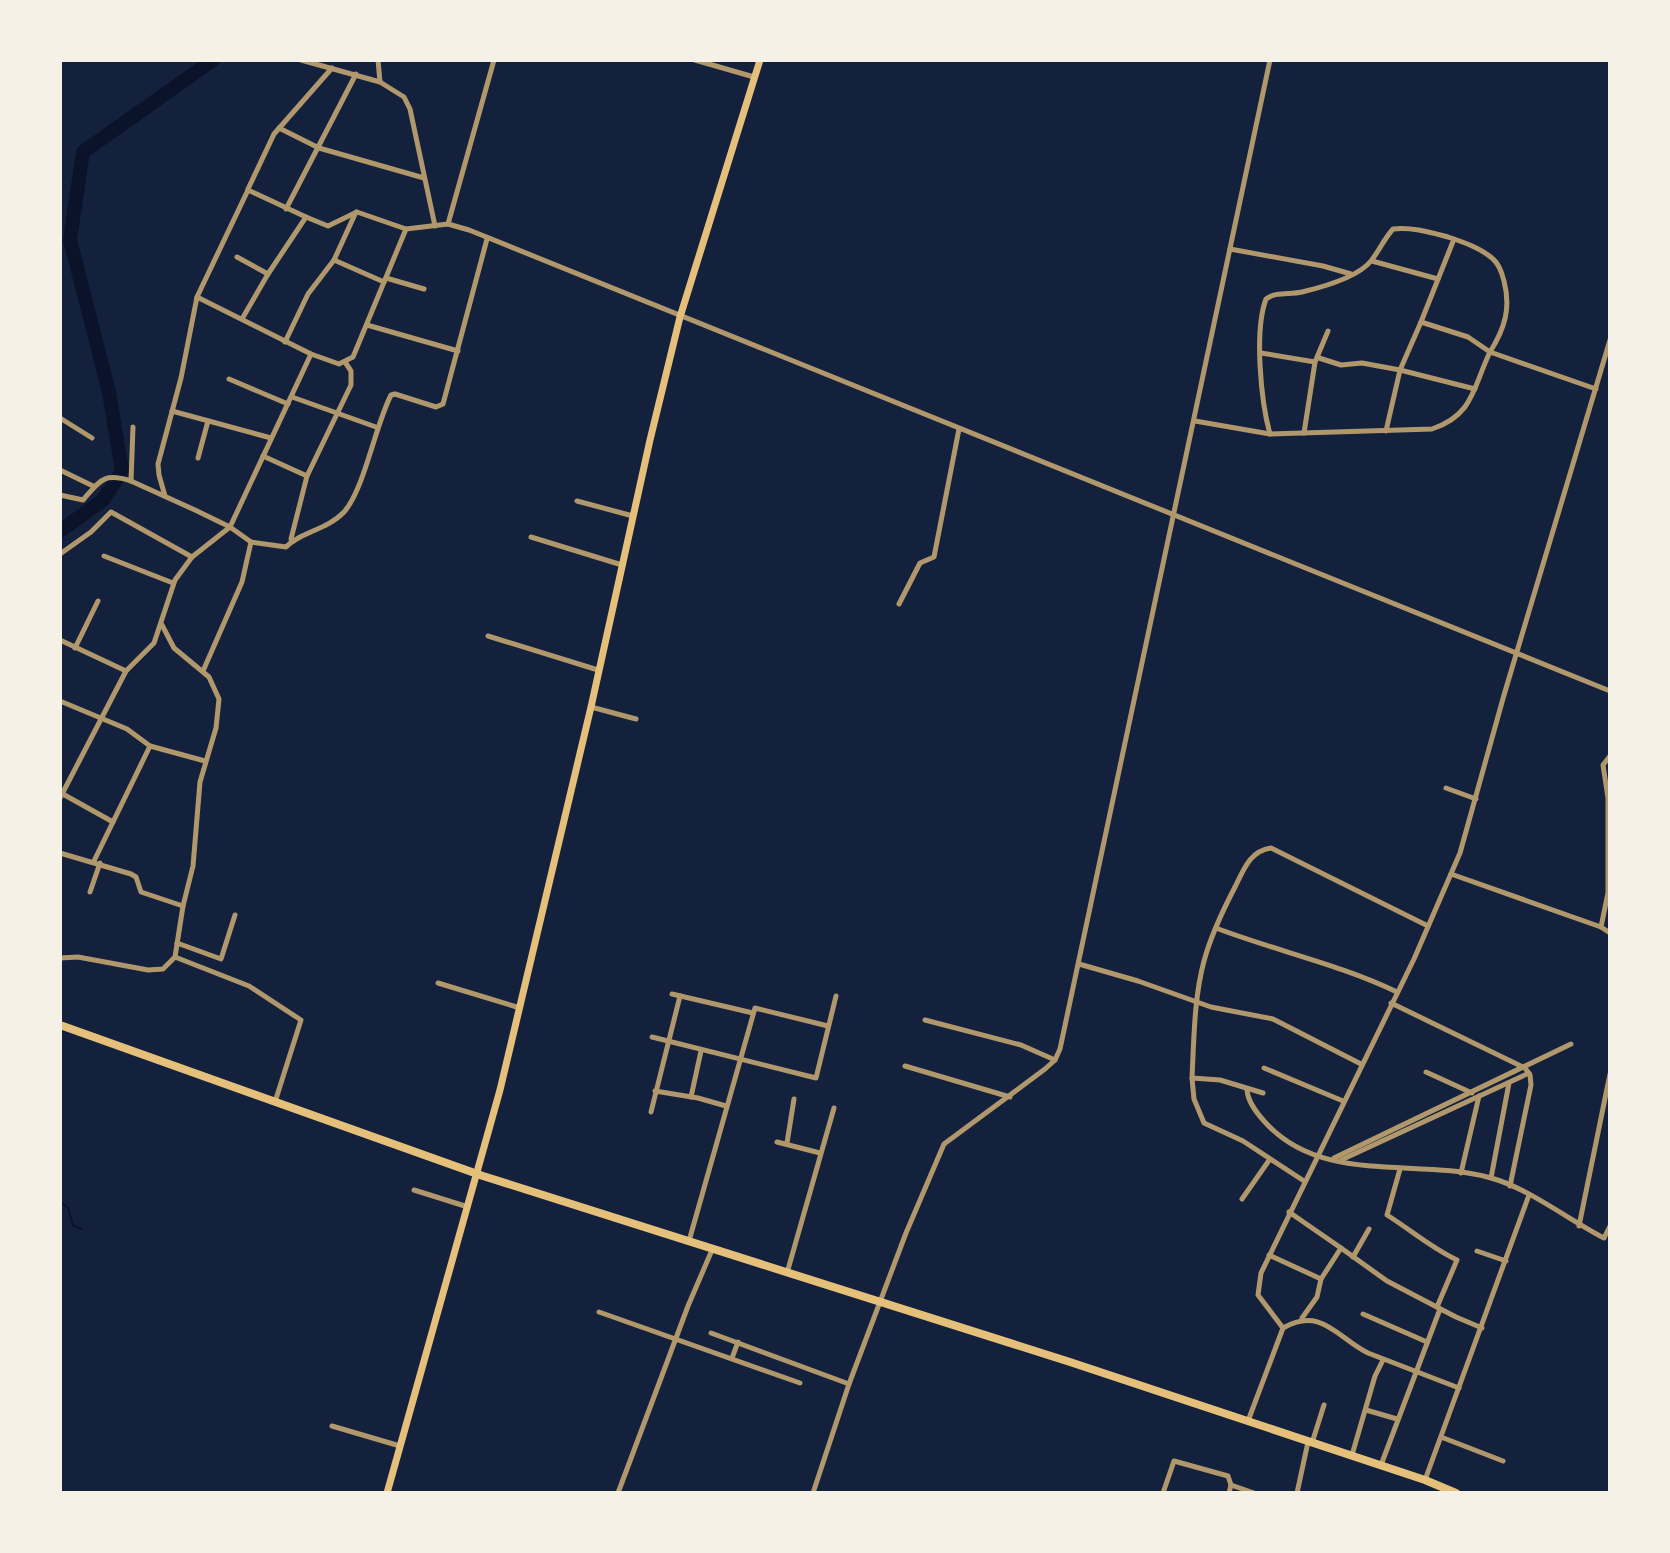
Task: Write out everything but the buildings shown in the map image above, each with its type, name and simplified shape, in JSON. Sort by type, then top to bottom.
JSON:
[{"type":"highway","points":[[61,1028],[478,1174],[1248,1422],[1456,1493]]},
{"type":"main road","points":[[387,1493],[478,1174],[521,1008],[680,317],[760,60]]},
{"type":"street","points":[[301,60],[380,82],[399,93],[407,103],[435,226]]},
{"type":"street","points":[[378,60],[380,82]]},
{"type":"street","points":[[448,224],[494,60]]},
{"type":"street","points":[[695,60],[754,77]]},
{"type":"street","points":[[813,1493],[849,1384],[906,1233],[944,1144],[1055,1060],[1066,1029],[1270,60]]},
{"type":"street","points":[[165,496],[158,470],[197,297],[274,134],[332,68]]},
{"type":"street","points":[[286,209],[356,74]]},
{"type":"street","points":[[279,128],[319,148],[424,178]]},
{"type":"street","points":[[248,190],[328,226],[357,212],[406,229],[448,224],[1610,691]]},
{"type":"street","points":[[285,342],[308,294],[334,260],[357,212]]},
{"type":"street","points":[[242,319],[306,217]]},
{"type":"street","points":[[197,297],[285,342],[339,364],[353,357],[406,229]]},
{"type":"street","points":[[1195,421],[1270,434],[1432,429],[1454,421],[1463,412],[1475,389],[1509,309],[1496,261],[1481,250],[1454,239],[1423,230],[1393,229],[1372,261],[1353,274],[1321,287],[1299,293],[1274,294],[1267,298],[1261,324],[1261,353],[1265,418],[1270,434]]},
{"type":"street","points":[[291,539],[323,529],[345,511],[354,495],[376,427],[391,395],[436,407],[443,404],[487,239]]},
{"type":"street","points":[[1386,431],[1400,370],[1454,239]]},
{"type":"street","points":[[1230,249],[1353,274]]},
{"type":"street","points":[[237,257],[268,274]]},
{"type":"street","points":[[334,260],[385,280],[424,289]]},
{"type":"street","points":[[1372,261],[1438,279]]},
{"type":"street","points":[[1421,322],[1468,337],[1490,352],[1596,389]]},
{"type":"street","points":[[367,325],[458,351]]},
{"type":"street","points":[[1304,433],[1317,360],[1328,331]]},
{"type":"street","points":[[1283,1328],[1258,1295],[1257,1285],[1460,853],[1610,340]]},
{"type":"street","points":[[1261,353],[1341,365],[1362,363],[1475,389]]},
{"type":"street","points":[[113,822],[61,795],[126,671],[148,651],[161,624],[173,583],[192,557],[230,527],[311,354]]},
{"type":"street","points":[[60,495],[83,500],[93,486],[104,478],[114,476],[230,527],[251,542],[281,548],[289,545],[307,476],[351,385],[351,371],[345,362]]},
{"type":"street","points":[[229,379],[288,404]]},
{"type":"street","points":[[292,397],[376,427]]},
{"type":"street","points":[[172,411],[271,438]]},
{"type":"street","points":[[60,418],[92,438]]},
{"type":"street","points":[[198,458],[208,421]]},
{"type":"street","points":[[129,480],[133,427]]},
{"type":"street","points":[[899,604],[920,563],[934,557],[959,429]]},
{"type":"street","points":[[263,456],[307,476]]},
{"type":"street","points":[[60,470],[93,486]]},
{"type":"street","points":[[577,501],[633,516]]},
{"type":"street","points":[[60,554],[91,532],[111,512],[192,557]]},
{"type":"street","points":[[531,537],[622,565]]},
{"type":"street","points":[[203,671],[242,582],[251,542]]},
{"type":"street","points":[[104,556],[173,583]]},
{"type":"street","points":[[75,648],[98,601]]},
{"type":"street","points":[[60,958],[103,960],[154,970],[163,969],[175,957],[190,881],[200,782],[216,728],[219,699],[203,671],[174,648],[161,624]]},
{"type":"street","points":[[488,636],[598,670]]},
{"type":"street","points":[[60,641],[126,671]]},
{"type":"street","points":[[60,701],[127,729],[150,746],[205,761]]},
{"type":"street","points":[[591,707],[636,719]]},
{"type":"street","points":[[90,892],[97,862],[113,822],[150,746]]},
{"type":"street","points":[[1601,927],[1608,893],[1608,798],[1603,765],[1610,756]]},
{"type":"street","points":[[1446,788],[1476,799]]},
{"type":"street","points":[[1304,1181],[1243,1141],[1204,1123],[1194,1099],[1192,1078],[1197,1002],[1203,962],[1216,928],[1249,861],[1259,850],[1271,848],[1428,926]]},
{"type":"street","points":[[60,853],[97,862],[136,877],[141,892],[183,906]]},
{"type":"street","points":[[1451,874],[1601,927],[1610,933]]},
{"type":"street","points":[[177,943],[221,959],[235,915]]},
{"type":"street","points":[[1216,928],[1269,948],[1350,970],[1397,992]]},
{"type":"street","points":[[175,957],[249,986],[301,1020],[275,1103]]},
{"type":"street","points":[[1079,964],[1197,1002],[1273,1019],[1361,1064]]},
{"type":"street","points":[[438,983],[521,1008]]},
{"type":"street","points":[[672,994],[753,1013]]},
{"type":"street","points":[[651,1112],[680,996]]},
{"type":"street","points":[[652,1037],[816,1078],[836,996]]},
{"type":"street","points":[[1391,1003],[1527,1070],[1531,1085],[1510,1186]]},
{"type":"street","points":[[689,1242],[755,1008],[828,1026]]},
{"type":"street","points":[[925,1020],[1021,1045],[1055,1060]]},
{"type":"street","points":[[1336,1160],[1509,1083],[1571,1044]]},
{"type":"street","points":[[691,1097],[701,1051]]},
{"type":"street","points":[[905,1066],[1010,1097]]},
{"type":"street","points":[[1264,1068],[1343,1101]]},
{"type":"street","points":[[1336,1160],[1472,1093],[1527,1070]]},
{"type":"street","points":[[1426,1072],[1472,1093]]},
{"type":"street","points":[[1579,1226],[1610,1074]]},
{"type":"street","points":[[1192,1078],[1220,1080],[1263,1093]]},
{"type":"street","points":[[1491,1178],[1509,1083]]},
{"type":"street","points":[[1247,1090],[1253,1106],[1270,1128],[1282,1139],[1316,1158],[1491,1178],[1529,1195],[1604,1238],[1610,1226]]},
{"type":"street","points":[[655,1091],[726,1106]]},
{"type":"street","points":[[1461,1173],[1479,1095]]},
{"type":"street","points":[[787,1143],[794,1099]]},
{"type":"street","points":[[787,1274],[834,1108]]},
{"type":"street","points":[[777,1142],[820,1153]]},
{"type":"street","points":[[1242,1199],[1270,1159]]},
{"type":"street","points":[[1380,1466],[1457,1260],[1430,1246],[1425,1239],[1387,1215],[1400,1169]]},
{"type":"street","points":[[414,1190],[468,1207]]},
{"type":"street","points":[[1425,1480],[1529,1195]]},
{"type":"street","points":[[1289,1212],[1379,1277],[1482,1328]]},
{"type":"street","points":[[1353,1257],[1369,1229]]},
{"type":"street","points":[[1301,1319],[1317,1297],[1321,1279],[1341,1248]]},
{"type":"street","points":[[618,1493],[712,1250]]},
{"type":"street","points":[[1477,1251],[1506,1261]]},
{"type":"street","points":[[1269,1255],[1321,1279]]},
{"type":"street","points":[[599,1312],[800,1383]]},
{"type":"street","points":[[1363,1314],[1427,1342]]},
{"type":"street","points":[[1248,1422],[1283,1328],[1301,1319],[1340,1332],[1355,1347],[1383,1360],[1459,1388]]},
{"type":"street","points":[[711,1333],[849,1384]]},
{"type":"street","points":[[732,1358],[744,1334]]},
{"type":"street","points":[[1352,1456],[1383,1360]]},
{"type":"street","points":[[1297,1493],[1324,1405]]},
{"type":"street","points":[[1366,1410],[1397,1419]]},
{"type":"street","points":[[332,1426],[401,1446]]},
{"type":"street","points":[[1441,1437],[1503,1461]]},
{"type":"street","points":[[1163,1493],[1174,1461],[1228,1476],[1231,1485],[1229,1493]]},
{"type":"street","points":[[1231,1485],[1254,1493]]},
{"type":"waterway","points":[[60,531],[103,500],[122,471],[109,392],[70,240],[83,152],[213,60]]},
{"type":"waterway","points":[[60,1201],[68,1208],[73,1225],[81,1229]]}]
